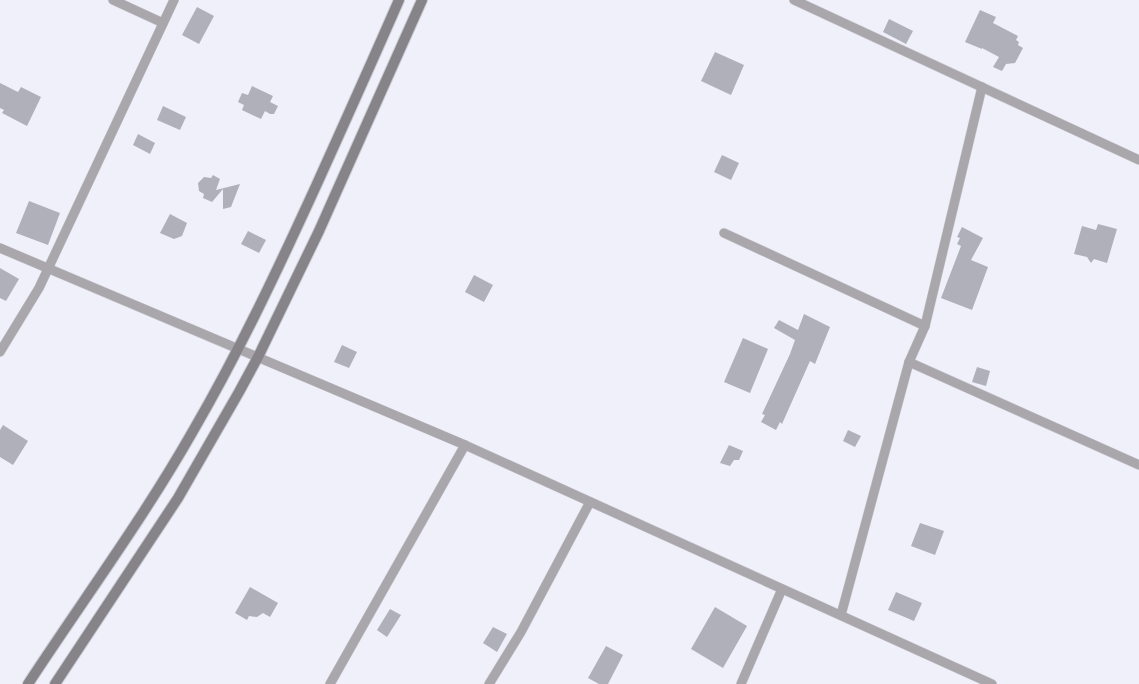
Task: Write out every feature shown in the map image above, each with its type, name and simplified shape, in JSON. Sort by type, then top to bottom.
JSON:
[{"type":"main road","points":[[28,684],[116,555],[168,474],[203,415],[261,304],[399,0]]},
{"type":"main road","points":[[55,684],[178,498],[220,428],[258,357],[319,231],[422,0]]},
{"type":"street","points":[[112,0],[163,23]]},
{"type":"street","points":[[0,352],[39,288],[174,0]]},
{"type":"street","points":[[795,0],[1139,160]]},
{"type":"street","points":[[841,615],[909,362],[925,326],[982,88]]},
{"type":"street","points":[[724,233],[925,326]]},
{"type":"street","points":[[0,248],[465,445],[992,684]]},
{"type":"street","points":[[909,362],[1139,465]]},
{"type":"street","points":[[330,684],[465,445]]},
{"type":"street","points":[[490,684],[522,632],[590,502]]},
{"type":"street","points":[[741,684],[782,589]]},
{"type":"building","points":[[197,7],[214,16],[199,44],[182,35]]},
{"type":"building","points":[[980,10],[996,17],[993,23],[1018,36],[1016,40],[1019,42],[1018,45],[1023,48],[1015,63],[1006,64],[1002,71],[993,67],[999,57],[982,48],[965,42]]},
{"type":"building","points":[[889,19],[913,31],[906,44],[883,32]]},
{"type":"building","points":[[715,52],[744,65],[731,95],[701,81]]},
{"type":"building","points":[[0,83],[18,92],[21,87],[41,97],[27,126],[2,113],[4,110],[0,108]]},
{"type":"building","points":[[252,86],[273,96],[270,102],[278,106],[274,114],[270,114],[265,111],[261,119],[242,110],[244,105],[238,102],[242,93],[248,95]]},
{"type":"building","points":[[163,106],[186,117],[180,130],[157,120]]},
{"type":"building","points":[[138,134],[155,143],[150,154],[133,145]]},
{"type":"building","points":[[722,155],[739,163],[731,180],[714,172]]},
{"type":"building","points":[[213,175],[220,179],[216,190],[240,184],[231,207],[223,209],[223,189],[212,202],[203,198],[204,194],[199,191],[198,183],[204,177],[211,178]]},
{"type":"building","points":[[29,201],[60,213],[48,245],[16,233]]},
{"type":"building","points":[[170,214],[187,223],[182,236],[174,239],[160,233]]},
{"type":"building","points":[[1098,224],[1117,229],[1107,263],[1094,259],[1091,263],[1087,257],[1074,254],[1082,226],[1096,230]]},
{"type":"building","points":[[962,227],[983,238],[971,260],[988,267],[972,310],[941,298],[961,246],[957,244],[960,238],[957,237]]},
{"type":"building","points":[[248,231],[266,240],[259,253],[241,244]]},
{"type":"building","points":[[0,268],[19,279],[6,301],[0,298]]},
{"type":"building","points":[[474,275],[493,285],[484,302],[465,292]]},
{"type":"building","points":[[804,314],[830,327],[815,364],[810,361],[782,424],[780,422],[776,430],[761,422],[765,415],[762,414],[795,340],[774,328],[779,320],[798,330]]},
{"type":"building","points":[[743,338],[768,349],[750,393],[724,382]]},
{"type":"building","points":[[342,345],[357,352],[349,368],[334,362]]},
{"type":"building","points":[[977,367],[990,371],[986,386],[972,382]]},
{"type":"building","points":[[3,425],[28,441],[13,465],[0,457],[0,430]]},
{"type":"building","points":[[848,430],[861,436],[855,447],[843,441]]},
{"type":"building","points":[[729,445],[743,451],[739,460],[734,460],[730,466],[720,463]]},
{"type":"building","points":[[920,523],[944,531],[935,555],[911,546]]},
{"type":"building","points":[[250,587],[278,603],[270,617],[263,613],[257,617],[249,616],[247,620],[235,613]]},
{"type":"building","points":[[896,592],[922,603],[914,621],[888,610]]},
{"type":"building","points":[[715,607],[747,626],[723,668],[691,649]]},
{"type":"building","points":[[390,609],[401,615],[387,637],[377,630]]},
{"type":"building","points":[[493,627],[507,634],[497,652],[483,643]]},
{"type":"building","points":[[606,646],[623,655],[608,684],[599,684],[588,678]]}]
